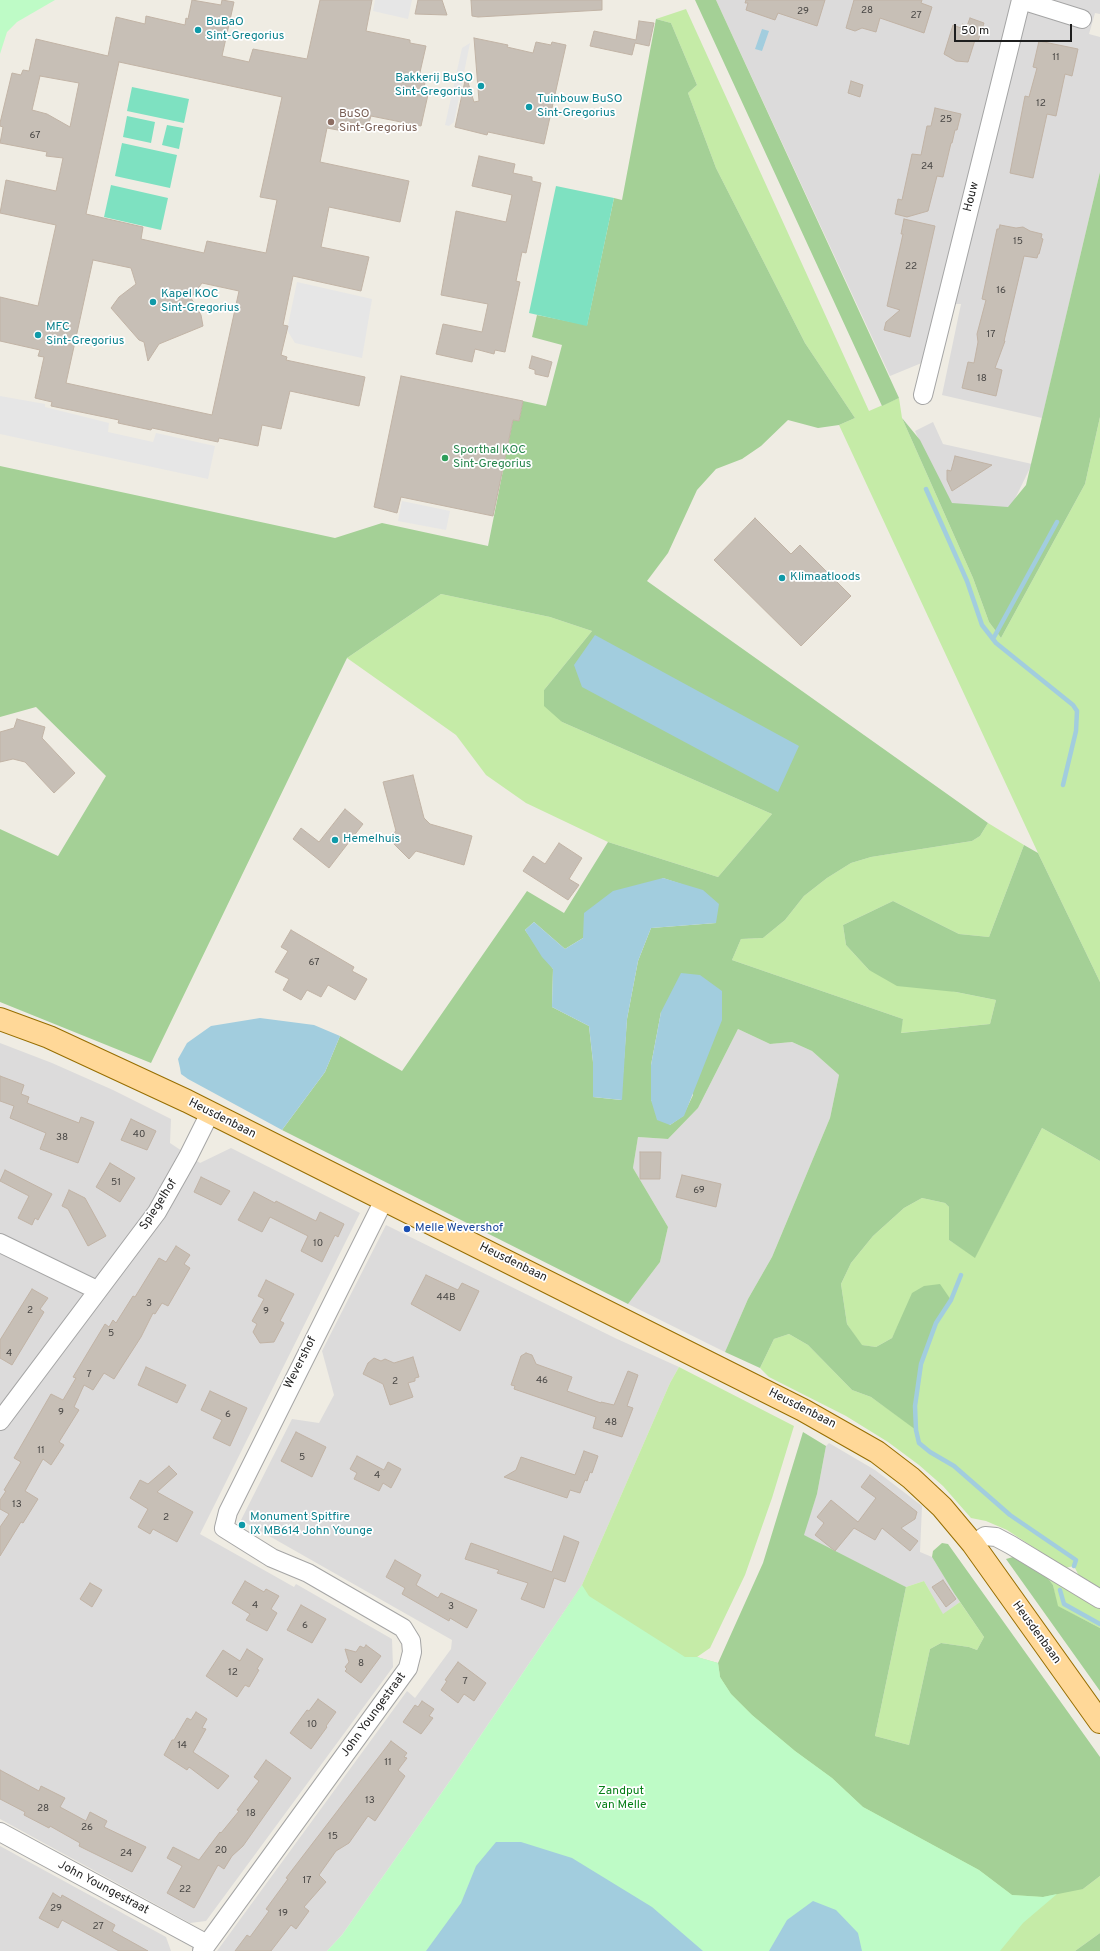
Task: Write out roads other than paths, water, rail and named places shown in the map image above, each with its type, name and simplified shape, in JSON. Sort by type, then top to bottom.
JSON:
[{"type":"main road","name":"Heusdenbaan","points":[[0,1019],[82,1052],[210,1113],[509,1261],[838,1428],[877,1452],[911,1478],[942,1507],[973,1544],[1100,1722]]},
{"type":"street","name":"Houw","points":[[923,395],[1021,0],[1082,19]]},
{"type":"street","name":"Spiegelhof","points":[[0,1421],[157,1212],[188,1157],[210,1113]]},
{"type":"street","name":"Wevershof","points":[[224,1528],[228,1512],[384,1200]]},
{"type":"street","points":[[0,1243],[97,1290]]},
{"type":"street","name":"John Youngestraat","points":[[0,1832],[204,1947],[408,1668],[412,1652],[410,1641],[403,1628],[308,1573],[272,1558],[224,1528]]},
{"type":"street","points":[[973,1544],[985,1536],[996,1537],[1100,1599]]},
{"type":"water","points":[[762,29],[769,31],[762,51],[755,49]]},
{"type":"water","points":[[595,635],[799,746],[778,792],[582,687],[574,665]]},
{"type":"water","points":[[663,878],[703,890],[719,904],[716,923],[651,928],[638,961],[627,1019],[622,1100],[593,1097],[593,1062],[589,1026],[552,1007],[553,969],[542,957],[525,930],[534,922],[565,949],[583,938],[584,913],[613,891]]},
{"type":"water","points":[[681,973],[700,975],[722,991],[722,1020],[684,1116],[670,1125],[657,1120],[651,1100],[651,1065],[661,1012]]},
{"type":"water","points":[[260,1018],[314,1025],[340,1036],[325,1072],[282,1130],[188,1079],[181,1074],[178,1059],[187,1043],[211,1026]]},
{"type":"water","points":[[496,1842],[521,1842],[572,1858],[652,1907],[703,1951],[426,1951],[461,1903],[476,1866]]},
{"type":"water","points":[[813,1901],[836,1910],[858,1933],[862,1951],[769,1951],[787,1920]]},
{"type":"waterway","points":[[926,489],[967,581],[982,625],[996,643],[1073,705],[1077,711],[1076,731],[1063,785]]},
{"type":"waterway","points":[[993,639],[1057,522]]},
{"type":"waterway","points":[[961,1275],[951,1300],[936,1323],[921,1364],[915,1406],[916,1430],[919,1443],[930,1452],[954,1466],[1010,1515],[1076,1560],[1074,1566]]},
{"type":"waterway","points":[[1060,1590],[1064,1604],[1100,1624]]},
{"type":"place","name":"BuBaO Sint-Gregorius","points":[[198,30]]},
{"type":"place","name":"Bakkerij BuSO Sint-Gregorius","points":[[481,86]]},
{"type":"place","name":"Tuinbouw BuSO Sint-Gregorius","points":[[529,107]]},
{"type":"place","name":"BuSO Sint-Gregorius","points":[[331,122]]},
{"type":"place","name":"Kapel KOC Sint-Gregorius","points":[[153,302]]},
{"type":"place","name":"MFC Sint-Gregorius","points":[[38,335]]},
{"type":"place","name":"Sporthal KOC Sint-Gregorius","points":[[445,458]]},
{"type":"place","name":"Klimaatloods","points":[[782,578]]},
{"type":"place","name":"Hemelhuis","points":[[335,840]]},
{"type":"place","name":"Melle Wevershof","points":[[407,1229]]},
{"type":"place","name":"Monument Spitfire IX MB614 John Younge","points":[[242,1525]]},
{"type":"park label","name":"Zandput van Melle","points":[[621,1799]]}]
